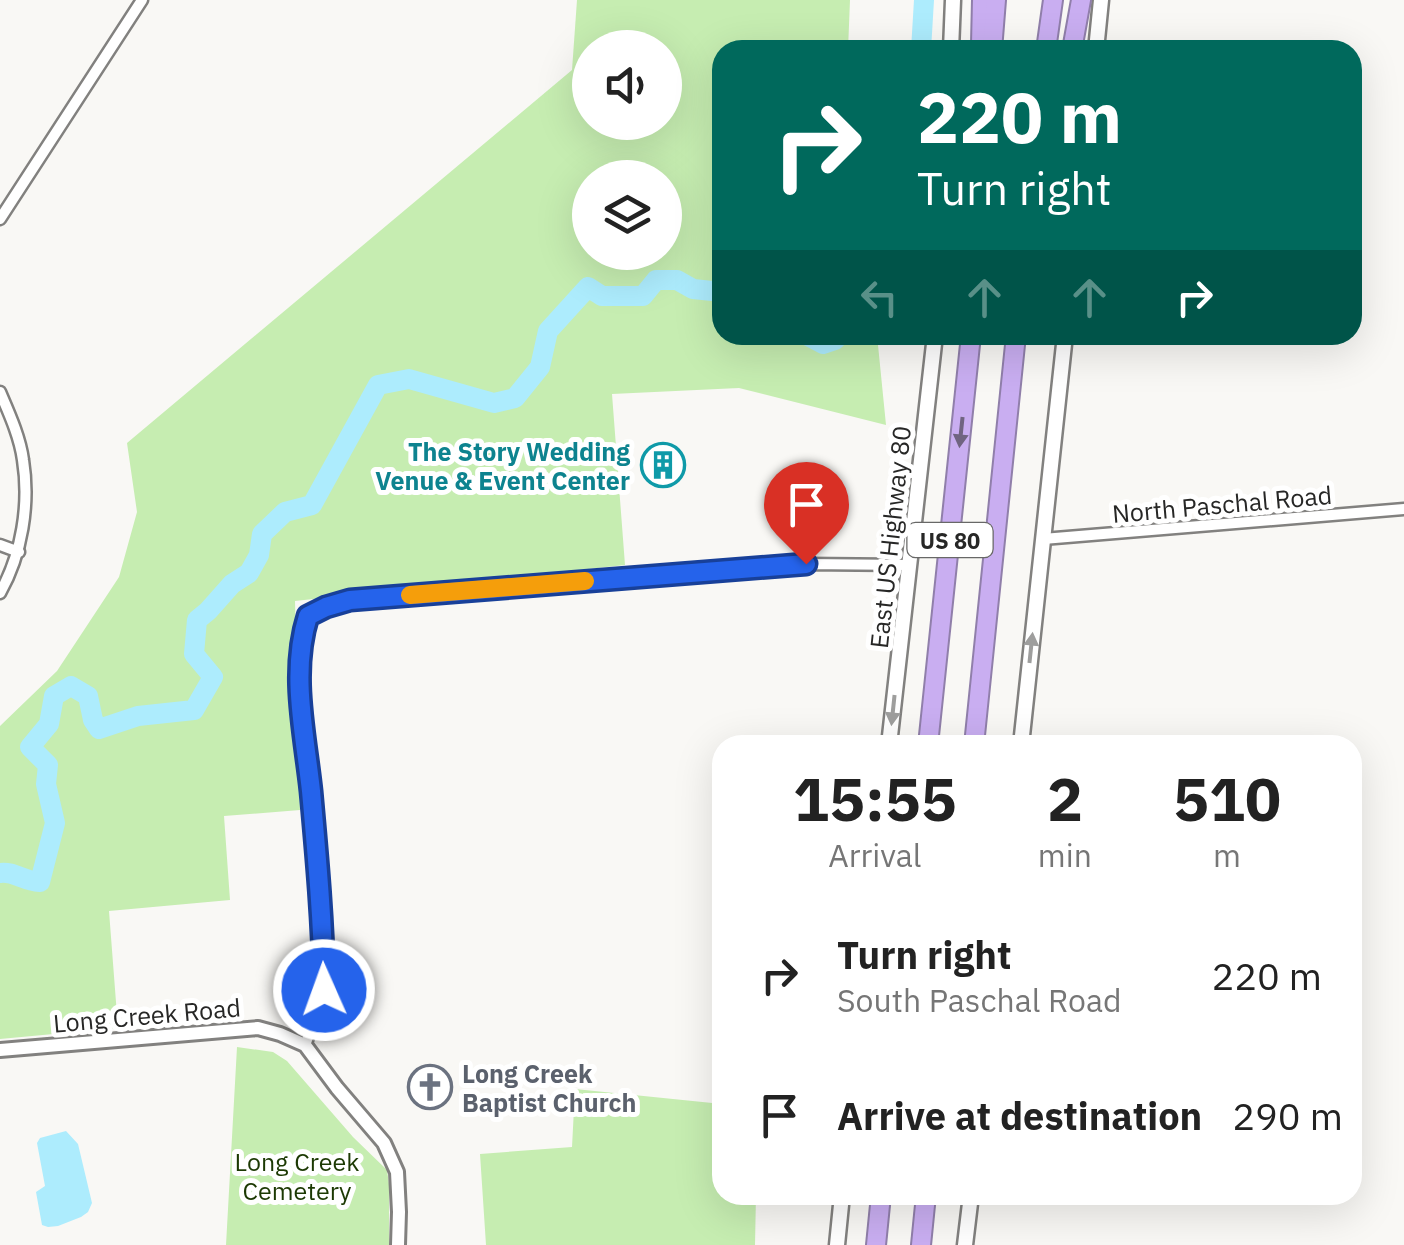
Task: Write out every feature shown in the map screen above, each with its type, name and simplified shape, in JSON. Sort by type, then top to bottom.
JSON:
[{"type":"highway","points":[[981,40],[982,0]]},
{"type":"highway","points":[[993,40],[996,0]]},
{"type":"highway","points":[[1047,40],[1053,0]]},
{"type":"highway","points":[[1074,40],[1081,0]]},
{"type":"highway","name":"US 80","points":[[929,735],[970,345]]},
{"type":"highway","name":"US 80","points":[[975,735],[1015,345]]},
{"type":"highway","points":[[876,1245],[880,1205]]},
{"type":"highway","points":[[920,1245],[925,1205]]},
{"type":"main road","points":[[951,40],[953,0]]},
{"type":"main road","points":[[1097,40],[1101,0]]},
{"type":"main road","name":"East US Highway 80","points":[[890,735],[934,345]]},
{"type":"main road","points":[[1021,735],[1064,345]]},
{"type":"main road","points":[[837,1245],[841,1205]]},
{"type":"main road","points":[[965,1245],[970,1205]]},
{"type":"street","points":[[0,220],[142,0]]},
{"type":"street","points":[[0,392],[24,459],[19,552],[0,592]]},
{"type":"street","name":"North Paschal Road","points":[[1043,539],[1404,509]]},
{"type":"street","points":[[0,545],[19,552]]},
{"type":"street","points":[[398,1245],[396,1172],[384,1142],[304,1045],[324,990],[299,680],[300,641],[308,616],[350,600],[806,564],[909,565]]},
{"type":"street","name":"Long Creek Road","points":[[0,1050],[258,1028],[304,1045]]},
{"type":"green space","points":[[577,0],[850,0],[848,40],[712,40],[712,345],[878,345],[886,425],[739,388],[612,394],[625,565],[295,601],[300,810],[224,816],[230,900],[109,911],[118,1028],[0,1039],[0,726],[57,671],[119,577],[137,512],[127,443],[572,70],[572,140],[682,140],[682,30],[575,30]]},
{"type":"green space","name":"Long Creek Cemetery","points":[[237,1047],[273,1052],[287,1061],[387,1170],[389,1245],[226,1245]]},
{"type":"green space","points":[[575,1089],[712,1103],[712,1205],[756,1205],[755,1245],[486,1245],[480,1154],[572,1147]]},
{"type":"water","points":[[66,1131],[78,1144],[92,1203],[81,1217],[48,1227],[42,1225],[36,1192],[45,1186],[37,1143],[40,1138]]},
{"type":"waterway","points":[[922,40],[924,0]]},
{"type":"waterway","points":[[0,873],[40,882],[55,823],[46,784],[48,765],[30,747],[49,724],[54,696],[71,686],[88,696],[99,729],[138,716],[194,710],[213,677],[194,654],[197,620],[232,584],[249,573],[259,555],[262,534],[285,512],[312,505],[378,385],[409,379],[494,403],[515,398],[540,367],[548,331],[588,287],[602,296],[643,296],[656,280],[677,280],[693,289],[712,291]]},
{"type":"slow traffic","points":[[410,595],[585,581]]},
{"type":"place","name":"The Story Wedding Venue & Event Center","points":[[663,465]]},
{"type":"place","name":"Long Creek Baptist Church","points":[[430,1087]]},
{"type":"route","points":[[324,990],[299,680],[300,641],[308,616],[350,600],[806,564]]}]
